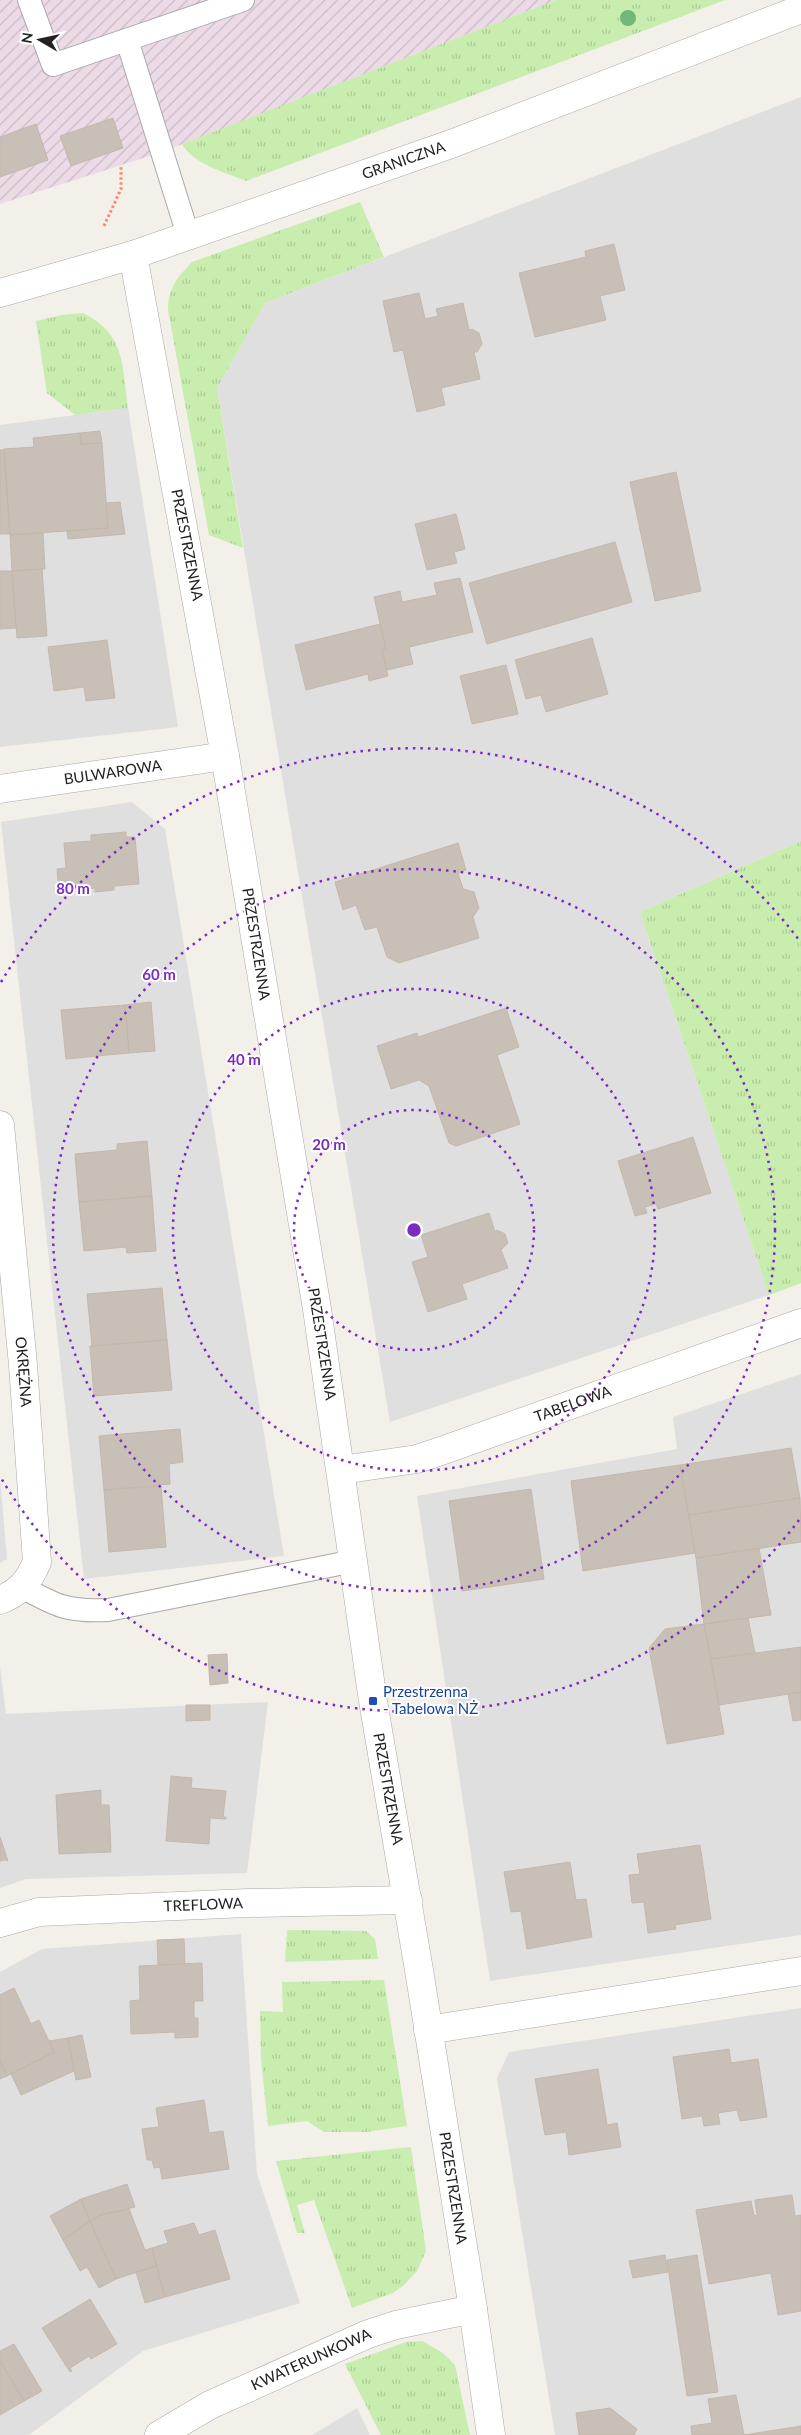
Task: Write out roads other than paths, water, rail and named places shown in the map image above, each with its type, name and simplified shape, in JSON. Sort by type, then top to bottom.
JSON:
[{"type":"street","name":"GRANICZNA","points":[[0,293],[133,255],[451,144],[801,9]]},
{"type":"street","name":"PRZESTRZENNA","points":[[133,255],[225,756],[342,1470],[373,1701],[408,1900],[473,2309],[491,2435]]},
{"type":"street","name":"BULWAROWA","points":[[0,789],[225,756]]},
{"type":"street","name":"OKRĘŻNA","points":[[0,1125],[23,1365],[36,1546],[36,1562],[32,1574],[11,1593]]},
{"type":"street","name":"TABELOWA","points":[[342,1470],[416,1459],[441,1451],[801,1323]]},
{"type":"street","name":"TREFLOWA","points":[[0,1923],[39,1912],[248,1903],[408,1900]]},
{"type":"street","points":[[428,2030],[801,1971]]},
{"type":"street","name":"KWATERUNKOWA","points":[[160,2435],[210,2405],[368,2334],[396,2325],[473,2309]]},
{"type":"lane","points":[[29,0],[53,65],[242,0]]},
{"type":"lane","points":[[127,40],[188,235]]},
{"type":"lane","points":[[11,1593],[78,1611],[108,1610],[354,1561]]},
{"type":"place","name":"Przestrzenna - Tabelowa NŻ","points":[[373,1701]]}]
